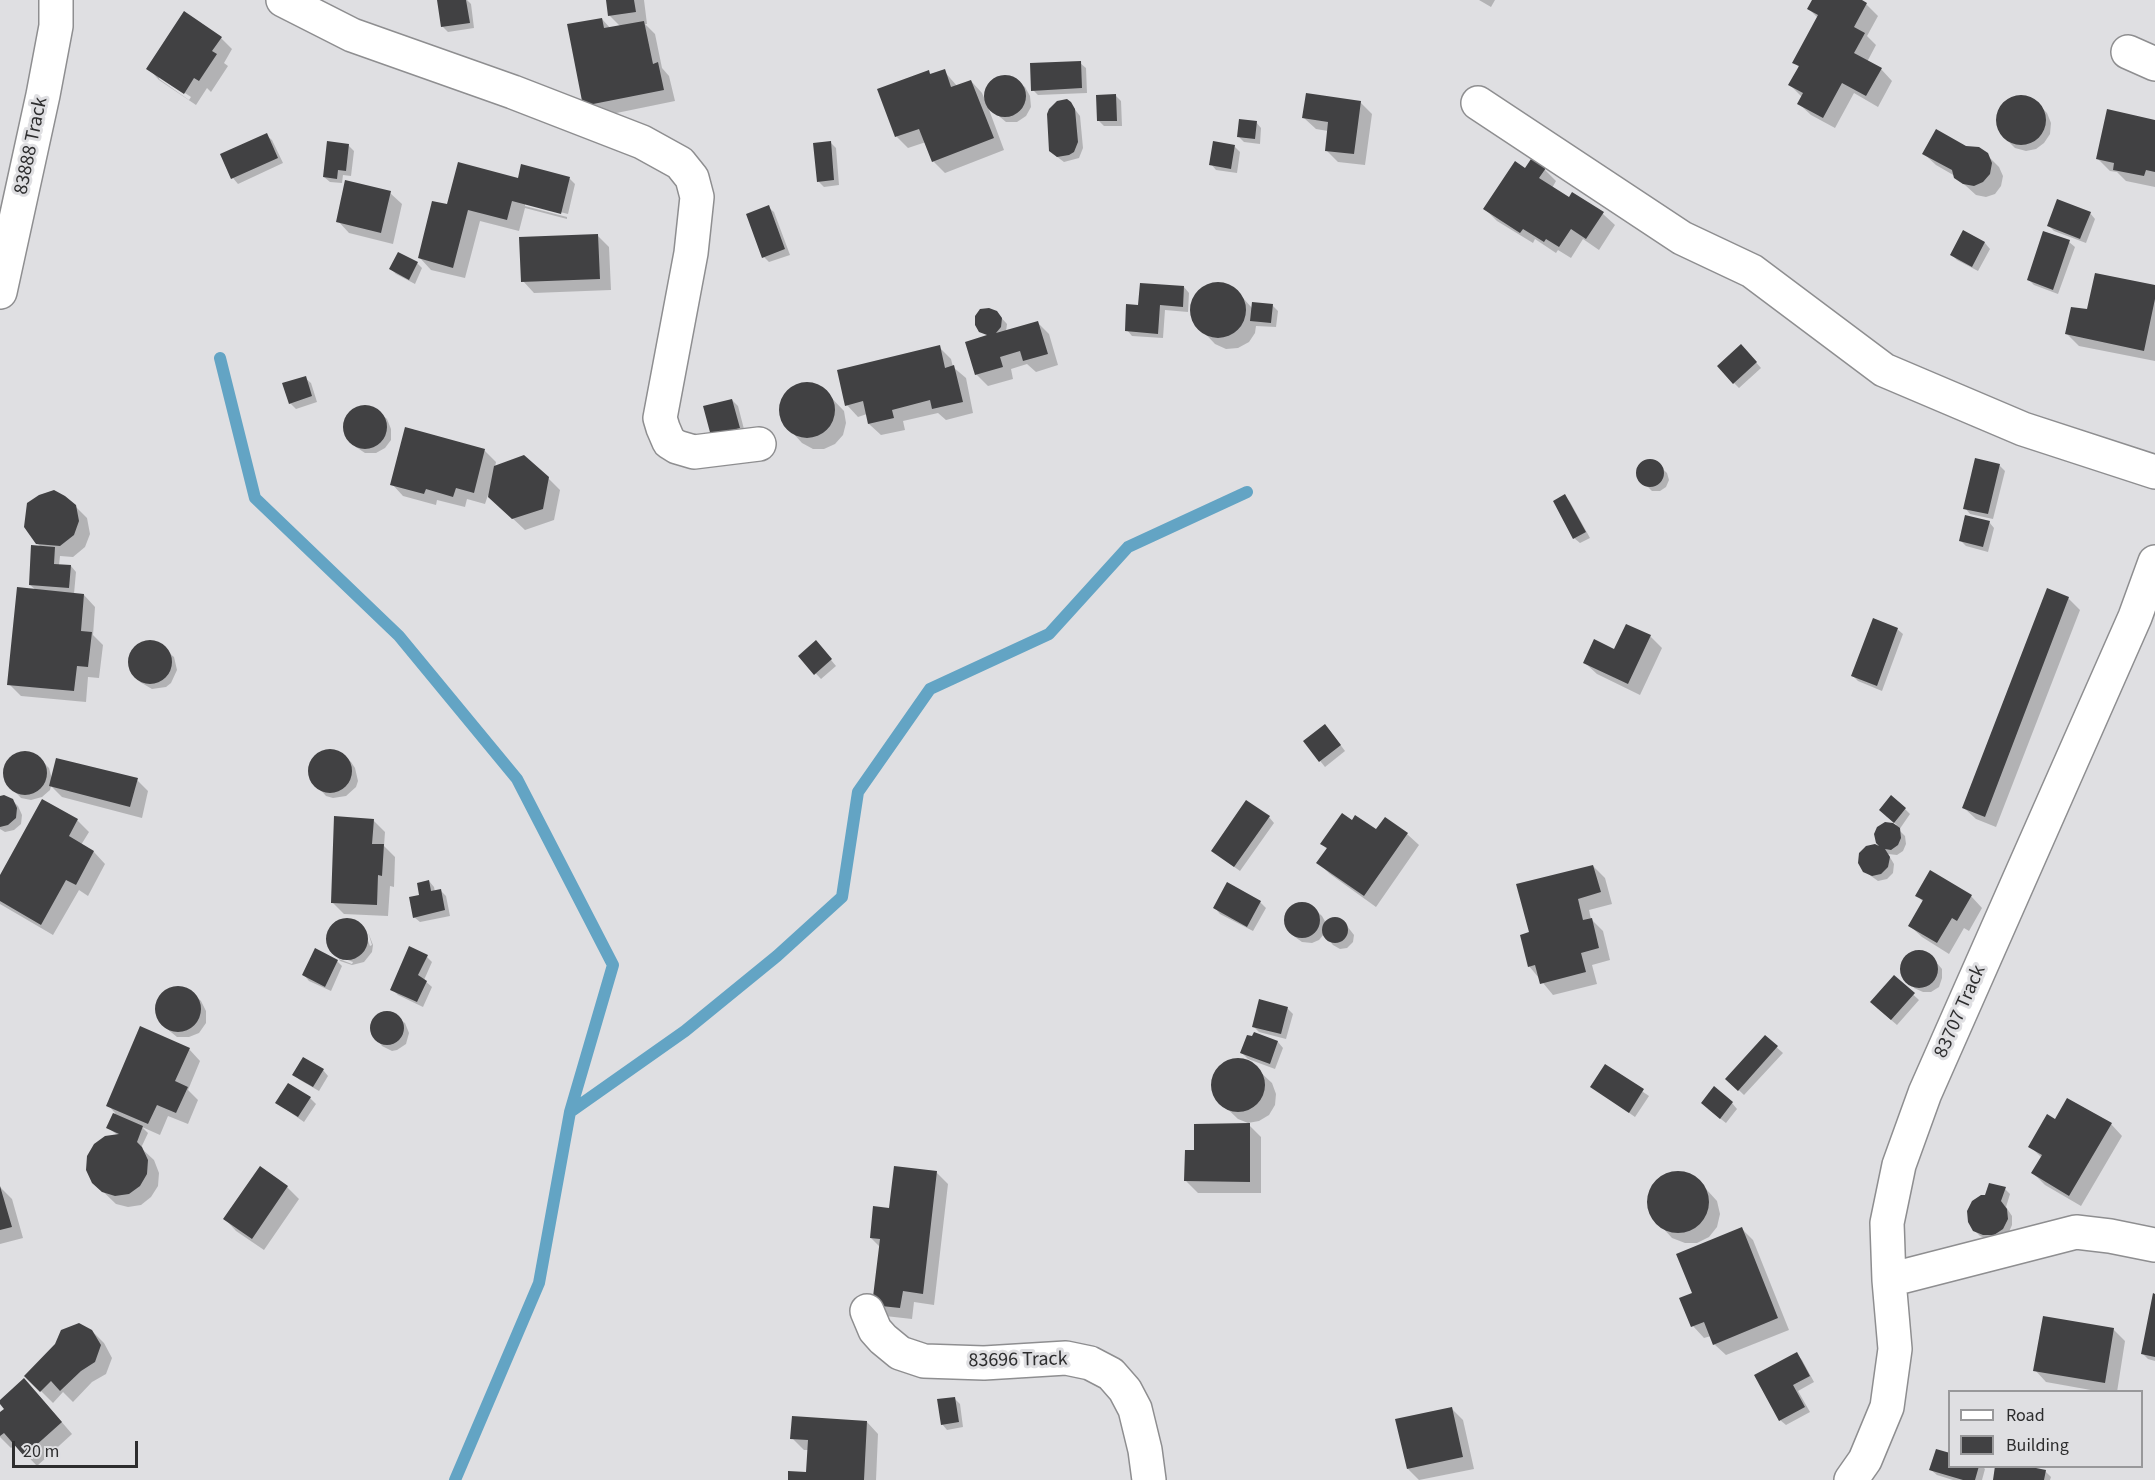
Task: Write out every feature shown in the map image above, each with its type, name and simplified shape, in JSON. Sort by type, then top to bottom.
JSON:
[{"type":"street","name":"83888 Track","points":[[0,291],[43,95],[56,26],[56,0]]},
{"type":"street","points":[[283,0],[352,35],[513,92],[642,142],[680,163],[692,178],[697,196],[691,253],[660,418],[669,442],[694,452],[759,444]]},
{"type":"street","points":[[1478,103],[1682,238],[1752,271],[1884,370],[2023,429],[2155,472]]},
{"type":"street","name":"83707 Track","points":[[1851,1480],[1865,1460],[1887,1407],[1895,1349],[1887,1223],[1899,1165],[1925,1093],[2135,617],[2155,562]]},
{"type":"street","points":[[1889,1280],[2076,1232],[2155,1245]]},
{"type":"street","name":"83696 Track","points":[[867,1311],[875,1330],[883,1339],[900,1353],[924,1361],[984,1363],[1066,1358],[1090,1363],[1111,1374],[1125,1390],[1135,1409],[1145,1450],[1149,1480]]},
{"type":"building","points":[[437,0],[466,0],[470,23],[441,27]]},
{"type":"building","points":[[606,0],[634,0],[636,12],[608,16]]},
{"type":"building","points":[[1812,0],[1862,0],[1867,3],[1854,27],[1865,33],[1854,53],[1882,68],[1866,96],[1842,83],[1823,118],[1797,104],[1803,93],[1788,85],[1799,66],[1792,63],[1818,15],[1807,9]]},
{"type":"building","points":[[184,11],[222,37],[212,51],[217,54],[199,81],[194,78],[184,94],[146,69]]},
{"type":"building","points":[[602,18],[604,28],[644,21],[653,64],[658,62],[664,90],[583,106],[567,24]]},
{"type":"building","points":[[1081,61],[1082,88],[1031,91],[1030,63]]},
{"type":"building","points":[[945,69],[951,87],[971,80],[994,138],[932,162],[919,129],[895,137],[877,89],[929,70],[930,74]]},
{"type":"building","points":[[1005,75],[1013,76],[1020,81],[1025,88],[1025,104],[1020,111],[1013,116],[1005,117],[997,116],[990,111],[985,104],[984,96],[985,88],[990,81],[997,76]]},
{"type":"building","points":[[1306,93],[1361,101],[1354,154],[1325,151],[1328,122],[1302,118]]},
{"type":"building","points":[[1116,94],[1117,121],[1097,121],[1096,95]]},
{"type":"building","points":[[2016,95],[2026,95],[2039,102],[2046,115],[2046,125],[2039,138],[2026,145],[2016,145],[2007,141],[2000,134],[1996,125],[1996,115],[2000,106],[2007,99]]},
{"type":"building","points":[[1067,99],[1075,109],[1078,142],[1074,152],[1057,157],[1049,151],[1047,114],[1057,101]]},
{"type":"building","points":[[2107,109],[2155,120],[2155,172],[2146,170],[2144,176],[2113,170],[2114,163],[2096,159]]},
{"type":"building","points":[[1239,119],[1257,121],[1255,139],[1237,137]]},
{"type":"building","points":[[1936,129],[1966,146],[1979,147],[1988,153],[1992,163],[1990,174],[1983,182],[1974,186],[1963,184],[1954,178],[1952,170],[1922,154]]},
{"type":"building","points":[[267,133],[278,158],[231,179],[220,154]]},
{"type":"building","points":[[327,141],[349,144],[346,171],[338,170],[337,179],[323,177]]},
{"type":"building","points":[[831,141],[834,180],[817,182],[813,143]]},
{"type":"building","points":[[1213,141],[1235,145],[1231,169],[1209,165]]},
{"type":"building","points":[[1531,159],[1546,168],[1539,178],[1569,197],[1572,192],[1604,212],[1586,239],[1571,229],[1559,247],[1546,239],[1544,242],[1523,229],[1520,233],[1483,209],[1515,161],[1525,168]]},
{"type":"building","points":[[458,162],[518,178],[521,164],[570,177],[561,214],[512,201],[507,220],[468,210],[453,268],[418,258],[432,201],[447,204]]},
{"type":"building","points":[[345,180],[391,191],[381,233],[336,222]]},
{"type":"building","points":[[2057,199],[2091,212],[2080,239],[2047,226]]},
{"type":"building","points":[[769,205],[785,249],[762,258],[746,214]]},
{"type":"building","points":[[1963,230],[1985,242],[1972,267],[1950,255]]},
{"type":"building","points":[[2043,231],[2070,240],[2053,290],[2027,280]]},
{"type":"building","points":[[598,234],[600,279],[521,282],[519,237]]},
{"type":"building","points":[[398,252],[418,262],[409,280],[389,269]]},
{"type":"building","points":[[2095,273],[2155,285],[2155,299],[2144,351],[2065,334],[2071,307],[2087,309]]},
{"type":"building","points":[[1218,282],[1229,284],[1238,290],[1244,299],[1246,310],[1244,321],[1238,330],[1229,336],[1218,338],[1207,336],[1198,330],[1192,321],[1190,310],[1192,299],[1198,290],[1207,284]]},
{"type":"building","points":[[1140,283],[1184,286],[1183,307],[1160,305],[1158,334],[1125,331],[1126,304],[1138,305]]},
{"type":"building","points":[[1252,302],[1273,304],[1271,323],[1250,321]]},
{"type":"building","points":[[989,308],[997,311],[1002,318],[1001,327],[996,333],[1038,321],[1048,354],[1023,361],[1020,351],[1000,357],[1003,367],[975,375],[965,342],[987,335],[979,332],[975,325],[975,316],[980,309]]},
{"type":"building","points":[[1741,344],[1757,362],[1733,384],[1717,366]]},
{"type":"building","points":[[940,345],[945,368],[954,365],[963,402],[932,409],[930,400],[892,410],[894,418],[868,424],[863,401],[845,406],[837,370]]},
{"type":"building","points":[[306,376],[312,396],[289,404],[282,383]]},
{"type":"building","points":[[802,382],[812,382],[827,390],[833,399],[835,410],[833,421],[827,430],[812,438],[802,438],[791,433],[784,426],[779,415],[779,405],[784,394],[791,387]]},
{"type":"building","points":[[732,399],[740,428],[711,436],[703,406]]},
{"type":"building","points":[[365,405],[380,412],[387,427],[380,442],[365,449],[350,442],[343,427],[350,412]]},
{"type":"building","points":[[405,427],[485,449],[474,493],[456,488],[453,497],[426,489],[424,494],[390,485]]},
{"type":"building","points":[[524,455],[549,477],[543,509],[512,519],[488,497],[494,466]]},
{"type":"building","points":[[1975,458],[2000,464],[1988,514],[1963,509]]},
{"type":"building","points":[[1650,459],[1660,463],[1664,473],[1660,483],[1650,487],[1640,483],[1636,473],[1640,463]]},
{"type":"building","points":[[54,490],[76,505],[79,521],[74,535],[60,546],[36,544],[24,527],[27,503],[39,495]]},
{"type":"building","points":[[1565,494],[1586,532],[1573,539],[1553,501]]},
{"type":"building","points":[[1965,515],[1990,521],[1983,547],[1959,541]]},
{"type":"building","points":[[31,545],[55,547],[54,564],[71,565],[69,588],[29,585]]},
{"type":"building","points":[[17,587],[84,594],[81,631],[92,632],[88,667],[77,666],[74,691],[7,685]]},
{"type":"building","points":[[2047,588],[2069,597],[1985,817],[1962,808]]},
{"type":"building","points":[[1873,618],[1898,628],[1877,686],[1851,676]]},
{"type":"building","points":[[1626,624],[1651,635],[1628,684],[1583,663],[1594,639],[1614,649]]},
{"type":"building","points":[[150,640],[159,641],[166,646],[171,653],[171,671],[166,678],[159,683],[150,684],[141,683],[134,678],[129,671],[128,662],[129,653],[134,646],[141,641]]},
{"type":"building","points":[[816,640],[832,659],[814,675],[798,656]]},
{"type":"building","points":[[1325,724],[1341,745],[1319,762],[1303,741]]},
{"type":"building","points":[[330,749],[339,750],[346,755],[351,762],[351,780],[346,787],[339,792],[330,793],[321,792],[314,787],[309,780],[308,771],[309,762],[314,755],[321,750]]},
{"type":"building","points":[[25,751],[41,757],[47,773],[41,789],[25,795],[9,789],[3,773],[9,757]]},
{"type":"building","points":[[56,758],[138,778],[130,807],[49,786]]},
{"type":"building","points":[[4,795],[13,799],[17,808],[16,818],[8,825],[0,827],[0,796]]},
{"type":"building","points":[[1891,795],[1906,808],[1894,823],[1879,810]]},
{"type":"building","points":[[42,799],[78,819],[69,836],[94,851],[76,885],[66,880],[41,925],[0,901],[0,875]]},
{"type":"building","points":[[1246,800],[1270,816],[1234,867],[1211,851]]},
{"type":"building","points":[[1342,813],[1352,820],[1355,815],[1376,829],[1385,817],[1408,833],[1364,896],[1316,863],[1327,848],[1320,844]]},
{"type":"building","points":[[334,816],[374,819],[372,844],[384,844],[382,876],[378,875],[377,905],[331,903]]},
{"type":"building","points":[[1885,822],[1893,823],[1900,828],[1901,838],[1898,845],[1891,850],[1885,849],[1890,857],[1888,867],[1881,874],[1872,876],[1863,872],[1858,863],[1859,853],[1866,846],[1875,844],[1879,846],[1874,834],[1877,827]]},
{"type":"building","points":[[1593,865],[1601,892],[1578,899],[1583,920],[1592,918],[1599,948],[1581,953],[1586,972],[1540,984],[1535,965],[1528,967],[1520,935],[1529,932],[1516,884]]},
{"type":"building","points":[[1930,870],[1972,895],[1957,921],[1952,918],[1937,943],[1908,926],[1923,900],[1915,896]]},
{"type":"building","points":[[429,880],[431,891],[441,889],[445,910],[413,918],[409,897],[419,895],[417,883]]},
{"type":"building","points":[[1227,882],[1261,901],[1247,927],[1213,908]]},
{"type":"building","points":[[1302,902],[1315,907],[1320,920],[1315,933],[1302,938],[1289,933],[1284,920],[1289,907]]},
{"type":"building","points":[[1335,917],[1344,921],[1348,930],[1344,939],[1335,943],[1326,939],[1322,930],[1326,921]]},
{"type":"building","points":[[347,918],[355,919],[362,924],[367,931],[367,947],[362,954],[355,959],[347,960],[339,959],[332,954],[327,947],[326,939],[327,931],[332,924],[339,919]]},
{"type":"building","points":[[409,946],[428,955],[418,975],[427,981],[417,1002],[390,990]]},
{"type":"building","points":[[315,948],[338,960],[325,987],[302,975]]},
{"type":"building","points":[[1919,950],[1932,956],[1938,969],[1932,982],[1919,988],[1906,982],[1900,969],[1906,956]]},
{"type":"building","points":[[1894,975],[1915,993],[1891,1020],[1870,1002]]},
{"type":"building","points":[[178,986],[194,993],[201,1009],[194,1025],[178,1032],[162,1025],[155,1009],[162,993]]},
{"type":"building","points":[[1259,999],[1288,1007],[1281,1034],[1252,1027]]},
{"type":"building","points":[[387,1011],[399,1016],[404,1028],[399,1040],[387,1045],[375,1040],[370,1028],[375,1016]]},
{"type":"building","points":[[140,1026],[190,1048],[175,1081],[188,1087],[176,1113],[157,1105],[148,1124],[106,1106]]},
{"type":"building","points":[[1254,1032],[1278,1041],[1270,1064],[1240,1053],[1247,1035],[1252,1036]]},
{"type":"building","points":[[1765,1035],[1778,1046],[1738,1091],[1725,1079]]},
{"type":"building","points":[[303,1057],[324,1069],[313,1087],[292,1075]]},
{"type":"building","points":[[1238,1058],[1257,1066],[1265,1085],[1257,1104],[1238,1112],[1219,1104],[1211,1085],[1219,1066]]},
{"type":"building","points":[[1605,1064],[1644,1089],[1629,1113],[1590,1087]]},
{"type":"building","points":[[288,1083],[311,1097],[298,1117],[275,1103]]},
{"type":"building","points":[[1714,1086],[1733,1102],[1720,1119],[1701,1103]]},
{"type":"building","points":[[2067,1098],[2112,1123],[2069,1196],[2031,1173],[2042,1155],[2028,1147],[2047,1114],[2055,1119]]},
{"type":"building","points":[[113,1113],[143,1126],[137,1142],[148,1160],[147,1174],[140,1186],[129,1194],[115,1196],[102,1192],[92,1183],[86,1170],[87,1156],[94,1144],[105,1136],[119,1134],[106,1128]]},
{"type":"building","points":[[1250,1123],[1250,1182],[1184,1181],[1185,1150],[1194,1150],[1194,1124]]},
{"type":"building","points":[[260,1166],[288,1186],[252,1239],[223,1219]]},
{"type":"building","points":[[894,1166],[937,1171],[923,1294],[903,1291],[900,1308],[872,1305],[880,1239],[870,1238],[873,1206],[889,1208]]},
{"type":"building","points":[[1678,1171],[1700,1180],[1709,1202],[1700,1224],[1678,1233],[1656,1224],[1647,1202],[1656,1180]]},
{"type":"building","points":[[1989,1183],[2006,1187],[2001,1201],[2007,1209],[2008,1219],[2003,1229],[1994,1235],[1983,1235],[1973,1231],[1968,1222],[1967,1211],[1972,1201],[1985,1195]]},
{"type":"building","points":[[0,1186],[12,1227],[0,1230]]},
{"type":"building","points":[[1742,1227],[1778,1318],[1713,1345],[1704,1322],[1691,1327],[1679,1298],[1692,1293],[1676,1254]]},
{"type":"building","points":[[2153,1293],[2155,1294],[2155,1357],[2141,1354]]},
{"type":"building","points":[[2043,1316],[2114,1328],[2105,1383],[2033,1371]]},
{"type":"building","points":[[79,1323],[92,1330],[101,1345],[95,1362],[81,1371],[60,1391],[51,1381],[40,1392],[24,1376],[55,1344],[61,1330]]},
{"type":"building","points":[[1797,1352],[1810,1376],[1793,1385],[1805,1407],[1779,1421],[1754,1375]]},
{"type":"building","points":[[24,1378],[62,1422],[24,1456],[4,1433],[0,1436],[0,1412],[4,1409],[0,1400]]},
{"type":"building","points":[[955,1397],[959,1422],[941,1425],[937,1399]]},
{"type":"building","points":[[1452,1407],[1463,1457],[1407,1469],[1395,1419]]},
{"type":"building","points":[[792,1416],[867,1421],[864,1480],[788,1480],[788,1471],[806,1472],[808,1440],[790,1439]]},
{"type":"building","points":[[1936,1449],[1948,1452],[1948,1468],[1978,1468],[1975,1480],[1963,1480],[1929,1470]]},
{"type":"building","points":[[1995,1468],[2046,1470],[2044,1480],[1993,1480]]},
{"type":"waterway","points":[[220,358],[255,498],[399,636],[517,779],[613,965],[570,1112],[539,1283],[455,1480]]},
{"type":"waterway","points":[[570,1112],[685,1031],[777,956],[842,897],[858,792],[930,689],[1049,634],[1128,547],[1247,492]]}]
